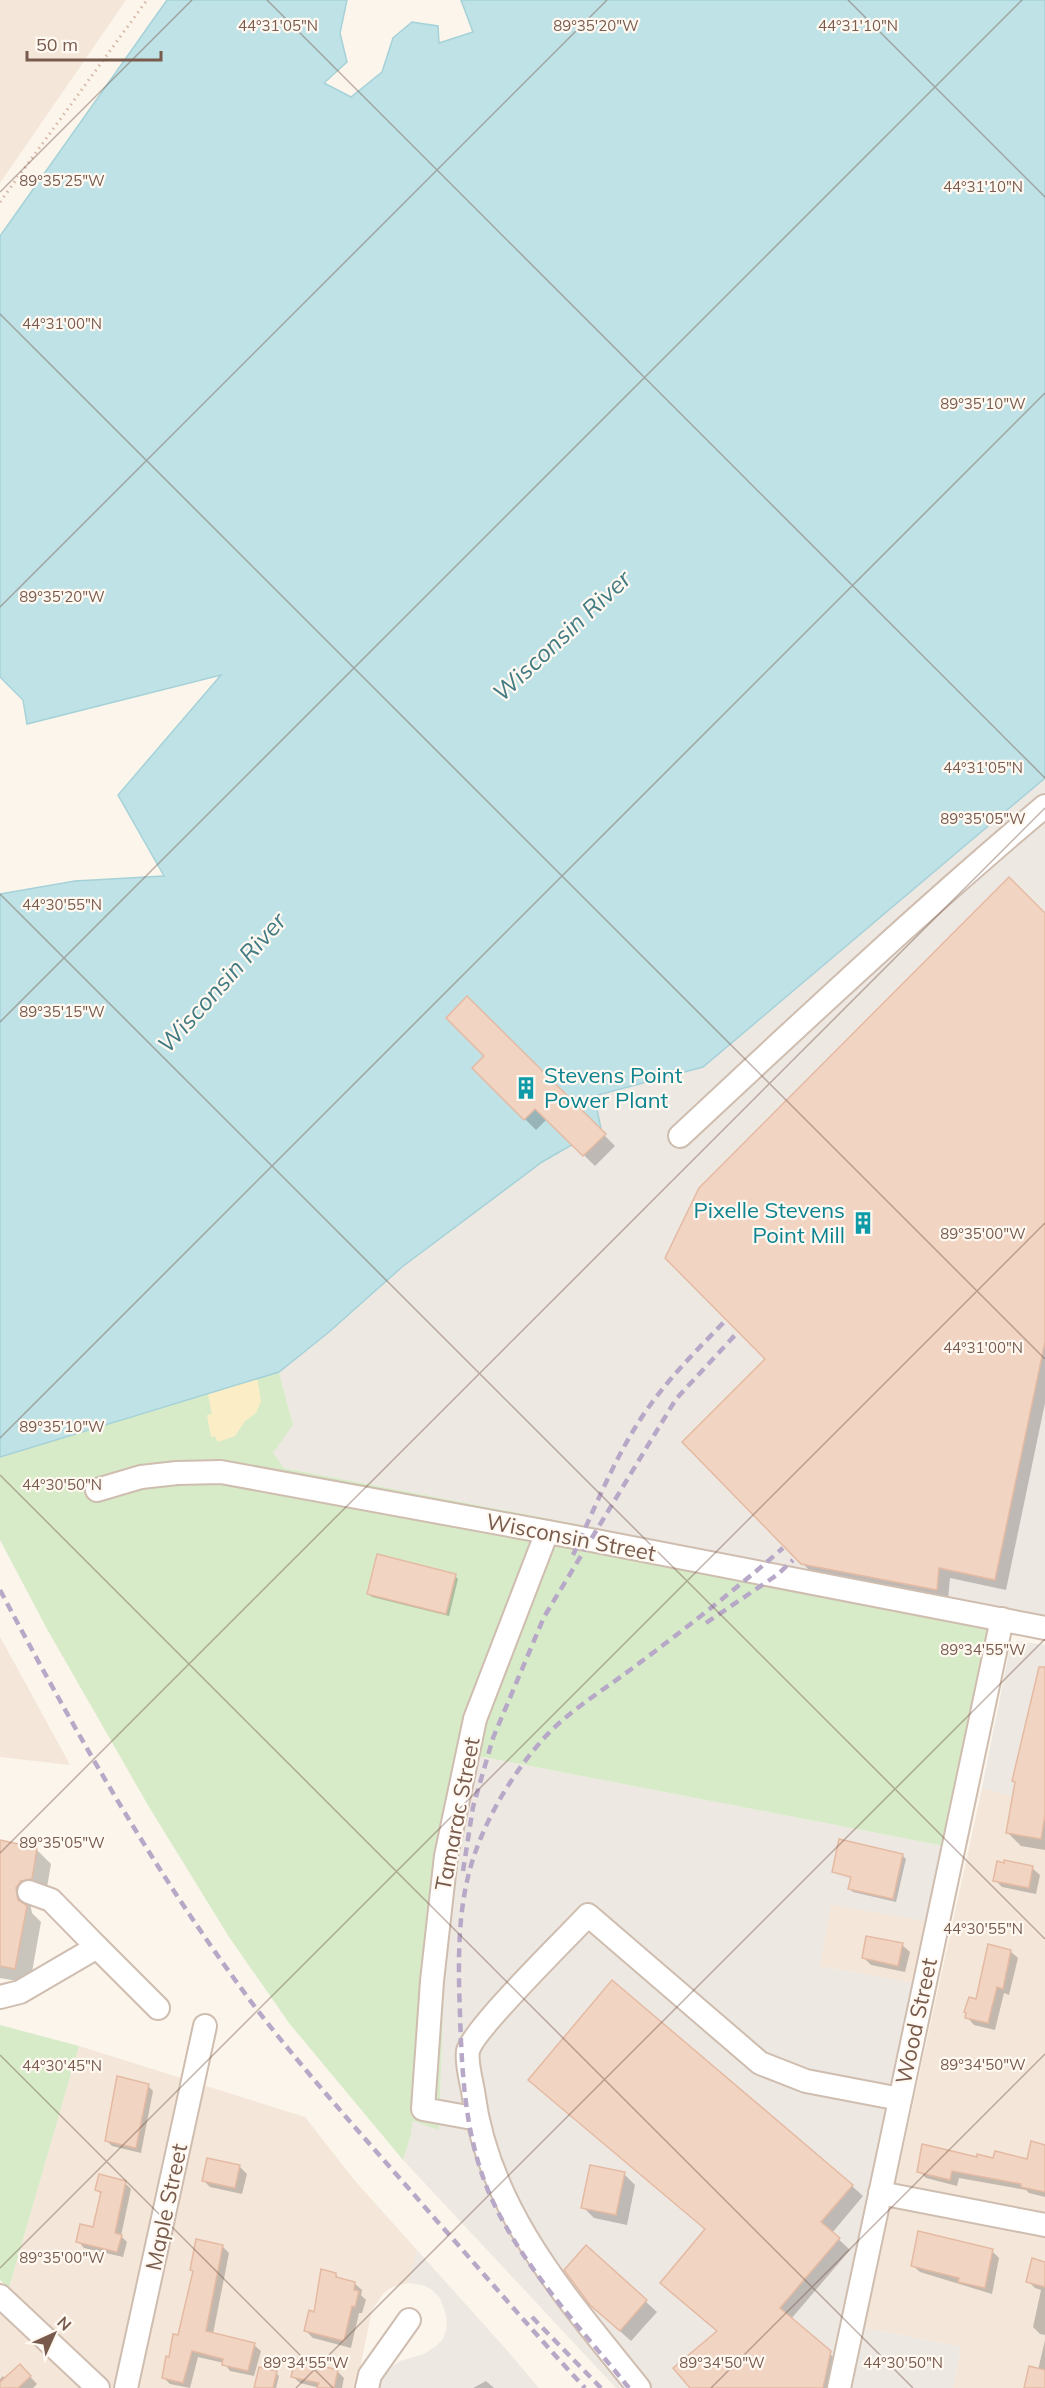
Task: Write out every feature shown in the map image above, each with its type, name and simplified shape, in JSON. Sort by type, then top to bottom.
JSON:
[{"type":"street","points":[[680,1136],[984,856],[1045,806]]},
{"type":"street","name":"Wisconsin Street","points":[[97,1490],[141,1477],[221,1472],[1045,1628]]},
{"type":"street","name":"Tamarac Street","points":[[476,2115],[467,2117],[423,2109],[432,1981],[448,1845],[476,1719],[547,1532]]},
{"type":"street","name":"Wood Street","points":[[839,2388],[1002,1619]]},
{"type":"street","points":[[29,1892],[51,1900],[158,2008]]},
{"type":"street","points":[[639,2388],[563,2293],[523,2234],[496,2182],[476,2115],[468,2052],[474,2038],[588,1915],[760,2063],[806,2081],[900,2099]]},
{"type":"street","points":[[0,1997],[20,1992],[98,1947]]},
{"type":"street","name":"Maple Street","points":[[126,2388],[205,2026]]},
{"type":"street","points":[[880,2193],[1045,2224]]},
{"type":"street","points":[[0,2296],[98,2388]]},
{"type":"street","points":[[367,2388],[370,2375],[409,2320]]},
{"type":"path","points":[[0,202],[147,0]]},
{"type":"shaded area","points":[[0,0],[126,0],[0,183]]},
{"type":"shaded area","points":[[1045,778],[1045,1618],[284,1468],[272,1453],[293,1425],[279,1372],[329,1332],[402,1267],[542,1162],[601,1128],[594,1096],[703,1067]]},
{"type":"shaded area","points":[[0,1637],[21,1675],[70,1765],[0,1757]]},
{"type":"shaded area","points":[[1017,1641],[1045,1645],[1045,1805],[982,1788],[1010,1648]]},
{"type":"shaded area","points":[[478,1756],[944,1846],[926,1921],[831,1905],[820,1966],[913,1983],[829,2388],[616,2388],[403,2160],[413,2120],[439,2129],[445,1954],[466,1807]]},
{"type":"shaded area","points":[[982,1788],[1045,1805],[1045,2388],[953,2388],[961,2347],[864,2328]]},
{"type":"shaded area","points":[[831,1904],[926,1921],[913,1983],[820,1966]]},
{"type":"shaded area","points":[[79,2046],[305,2117],[356,2182],[417,2250],[408,2283],[392,2287],[383,2294],[372,2310],[356,2388],[111,2388],[9,2288]]},
{"type":"shaded area","points":[[417,2250],[539,2388],[378,2388],[381,2380],[393,2366],[400,2361],[424,2354],[436,2346],[443,2339],[447,2327],[446,2315],[440,2298],[431,2289],[408,2283]]},
{"type":"shaded area","points":[[0,2296],[98,2388],[0,2388]]},
{"type":"shaded area","points":[[864,2328],[961,2347],[953,2388],[852,2388]]},
{"type":"green space","points":[[279,1372],[293,1425],[273,1453],[284,1468],[1001,1609],[944,1846],[478,1756],[466,1807],[445,1954],[439,2130],[413,2121],[403,2160],[289,2023],[229,1937],[149,1807],[47,1629],[0,1540],[0,1457]]},
{"type":"green space","points":[[0,2025],[79,2046],[9,2288],[0,2280]]},
{"type":"sand","points":[[257,1378],[261,1401],[256,1413],[245,1421],[235,1436],[218,1442],[215,1436],[211,1437],[207,1415],[212,1414],[208,1394]]},
{"type":"water","name":"Wisconsin River","points":[[167,0],[347,0],[340,33],[347,62],[324,83],[351,97],[382,72],[393,38],[412,22],[438,26],[439,43],[473,32],[461,0],[1045,0],[1045,778],[703,1067],[594,1096],[601,1128],[542,1162],[402,1267],[329,1332],[279,1372],[0,1457],[0,894],[75,881],[164,876],[118,795],[221,675],[27,724],[23,700],[0,677],[0,236]]},
{"type":"building","name":"Pixelle Stevens Point Mill","points":[[1009,877],[1045,913],[1045,1342],[995,1580],[939,1568],[937,1590],[801,1564],[682,1442],[765,1359],[665,1258],[699,1188]]},
{"type":"building","name":"Stevens Point Power Plant","points":[[467,996],[606,1134],[583,1156],[535,1109],[524,1120],[472,1068],[484,1056],[446,1018]]},
{"type":"building","points":[[377,1554],[456,1574],[446,1614],[367,1594]]},
{"type":"building","points":[[1039,1667],[1045,1667],[1045,1815],[1041,1839],[1006,1833],[1015,1782],[1012,1781]]},
{"type":"building","points":[[839,1839],[903,1854],[893,1899],[848,1889],[851,1877],[832,1872]]},
{"type":"building","points":[[0,1840],[37,1848],[32,1879],[21,1881],[16,1888],[18,1900],[27,1906],[15,1969],[0,1966]]},
{"type":"building","points":[[1004,1860],[1033,1866],[1029,1888],[993,1881],[997,1861],[1004,1863]]},
{"type":"building","points":[[866,1936],[903,1943],[898,1966],[862,1958]]},
{"type":"building","points":[[988,1944],[1011,1950],[1003,1989],[997,1987],[988,2023],[965,2018],[966,2013],[964,2012],[969,1997],[976,1999]]},
{"type":"building","points":[[612,1980],[853,2185],[821,2222],[840,2238],[780,2308],[831,2351],[823,2388],[690,2388],[673,2368],[717,2331],[660,2283],[705,2229],[528,2080]]},
{"type":"building","points":[[117,2076],[149,2084],[136,2148],[105,2141]]},
{"type":"building","points":[[1031,2141],[1045,2145],[1045,2192],[1021,2187],[1021,2184],[952,2171],[950,2180],[917,2172],[922,2144],[977,2157],[977,2154],[993,2158],[995,2151],[1027,2159]]},
{"type":"building","points":[[207,2158],[240,2165],[235,2188],[202,2181]]},
{"type":"building","points":[[590,2165],[625,2172],[616,2215],[581,2208]]},
{"type":"building","points":[[99,2174],[126,2181],[115,2233],[122,2235],[117,2252],[76,2242],[80,2224],[93,2227],[101,2192],[95,2190]]},
{"type":"building","points":[[918,2231],[993,2249],[985,2288],[958,2282],[959,2278],[911,2266]]},
{"type":"building","points":[[196,2239],[223,2245],[206,2331],[255,2343],[248,2371],[222,2365],[223,2359],[192,2351],[183,2383],[162,2378],[173,2334],[178,2335],[193,2271],[190,2270]]},
{"type":"building","points":[[586,2245],[647,2300],[620,2331],[590,2305],[564,2270]]},
{"type":"building","points":[[1032,2258],[1045,2262],[1045,2287],[1026,2282]]},
{"type":"building","points":[[321,2269],[336,2273],[336,2277],[355,2282],[354,2290],[359,2291],[355,2307],[352,2306],[344,2341],[304,2331],[309,2310],[314,2312]]},
{"type":"building","points":[[295,2359],[338,2370],[334,2388],[317,2388],[319,2383],[291,2377]]},
{"type":"building","points":[[20,2364],[31,2376],[18,2388],[0,2388],[0,2382]]},
{"type":"building","points":[[1029,2366],[1045,2370],[1045,2388],[1024,2388]]},
{"type":"building","points":[[259,2367],[277,2371],[273,2388],[254,2388]]},
{"type":"railway","points":[[573,1555],[612,1471],[647,1409],[689,1358],[724,1322]]},
{"type":"railway","points":[[463,1871],[473,1807],[493,1738],[544,1617],[676,1399],[736,1334]]},
{"type":"railway","points":[[629,2388],[558,2302],[525,2257],[497,2210],[478,2163],[464,2089],[461,2039],[459,1954],[464,1894],[474,1856],[487,1824],[513,1778],[545,1737],[577,1709],[691,1624],[783,1548]]},
{"type":"railway","points":[[706,1623],[777,1575],[793,1560]]},
{"type":"railway","points":[[0,1590],[58,1698],[119,1803],[184,1907],[255,2007],[344,2115],[585,2388]]},
{"type":"railway","points":[[532,2317],[601,2388]]},
{"type":"place","name":"Stevens Point Power Plant","points":[[526,1088]]},
{"type":"place","name":"Pixelle Stevens Point Mill","points":[[863,1223]]}]
